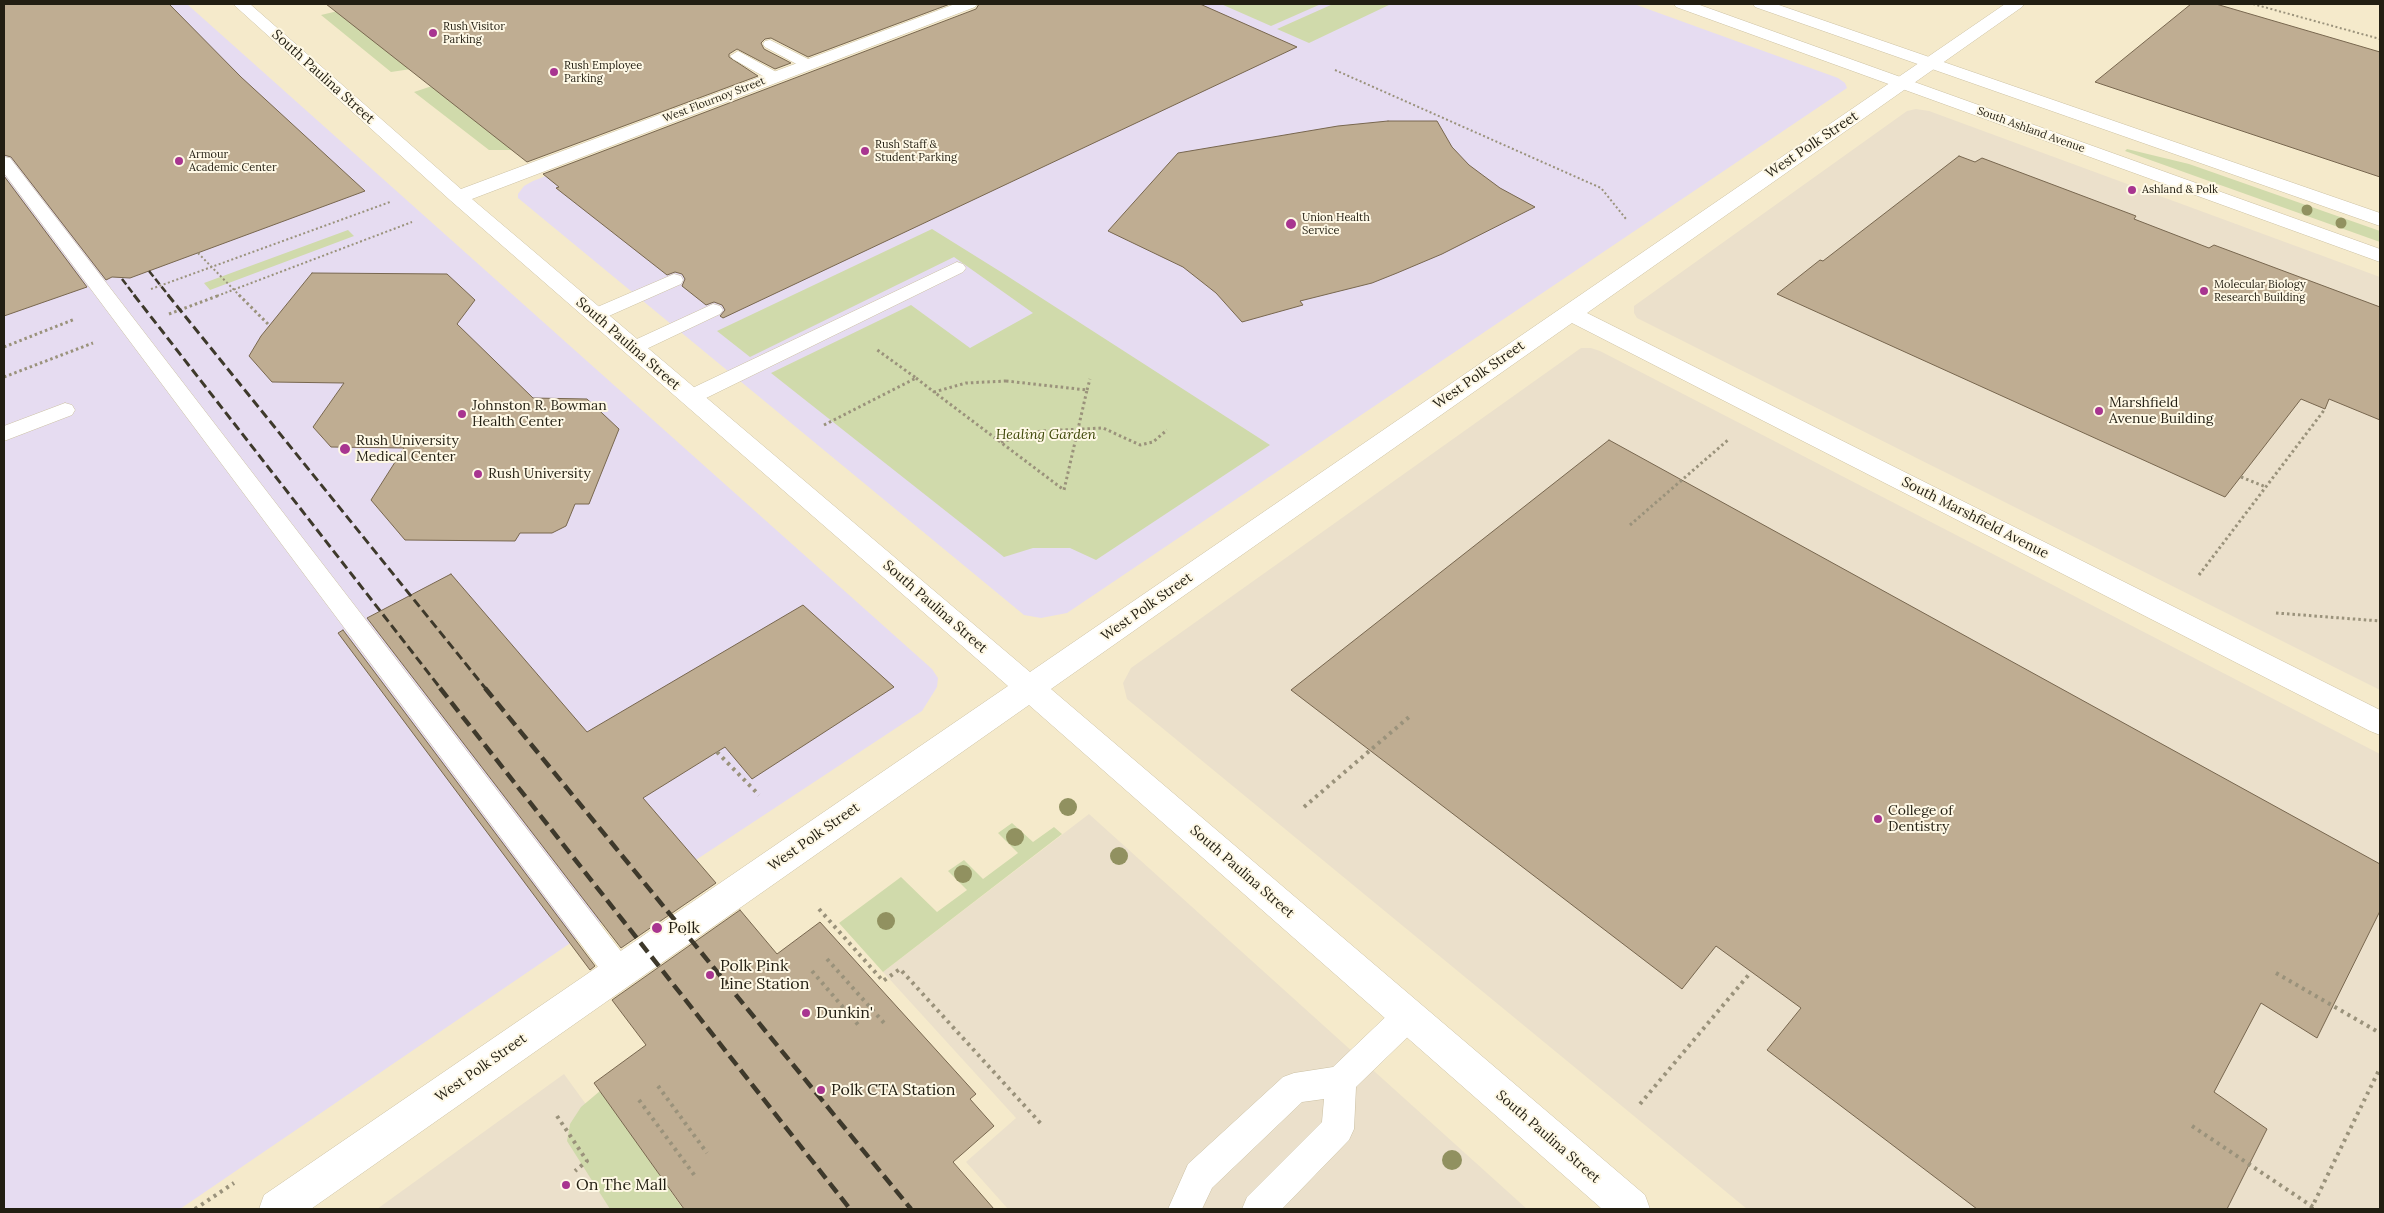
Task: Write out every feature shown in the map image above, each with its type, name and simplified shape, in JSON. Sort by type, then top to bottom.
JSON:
[{"type":"street","name":"South Paulina Street","points":[[241,4],[458,197],[1029,689],[1091,740],[1631,1209]]},
{"type":"street","name":"West Flournoy Street","points":[[458,197],[969,4]]},
{"type":"street","name":"South Ashland Avenue","points":[[1682,4],[2380,256]]},
{"type":"street","points":[[1761,4],[2380,220]]},
{"type":"street","name":"West Polk Street","points":[[278,1209],[2016,4]]},
{"type":"street","name":"South Marshfield Avenue","points":[[1569,313],[2380,723]]},
{"type":"lane","points":[[770,44],[809,65]]},
{"type":"lane","points":[[738,56],[775,77]]},
{"type":"lane","points":[[4,162],[620,973]]},
{"type":"lane","points":[[691,397],[957,268]]},
{"type":"lane","points":[[595,315],[674,280]]},
{"type":"lane","points":[[633,348],[713,310]]},
{"type":"lane","points":[[4,434],[65,410]]},
{"type":"lane","points":[[1185,1209],[1200,1176],[1294,1088],[1341,1081],[1408,1016]]},
{"type":"lane","points":[[1259,1209],[1338,1129],[1341,1081]]},
{"type":"path","points":[[2253,4],[2380,39]]},
{"type":"path","points":[[1335,70],[1601,188],[1626,219]]},
{"type":"path","points":[[4,347],[112,304],[390,202]]},
{"type":"path","points":[[4,377],[412,222]]},
{"type":"path","points":[[198,253],[270,326]]},
{"type":"path","points":[[869,344],[1064,490],[1090,379]]},
{"type":"path","points":[[824,425],[916,378]]},
{"type":"path","points":[[934,392],[966,383],[1006,381],[1048,384],[1087,390]]},
{"type":"path","points":[[2199,575],[2325,409]]},
{"type":"path","points":[[1000,442],[1041,431],[1102,428],[1140,445],[1153,442],[1167,430]]},
{"type":"path","points":[[1630,525],[1728,440]]},
{"type":"path","points":[[2240,477],[2266,486]]},
{"type":"path","points":[[2276,613],[2380,622]]},
{"type":"path","points":[[1304,807],[1409,717]]},
{"type":"path","points":[[717,752],[759,795]]},
{"type":"path","points":[[819,909],[883,981],[900,969],[1043,1126]]},
{"type":"path","points":[[827,958],[885,1024]]},
{"type":"path","points":[[812,971],[860,1027]]},
{"type":"path","points":[[1640,1104],[1751,972]]},
{"type":"path","points":[[2276,973],[2380,1033]]},
{"type":"path","points":[[2192,1126],[2313,1209],[2380,1068]]},
{"type":"path","points":[[658,1086],[707,1153]]},
{"type":"path","points":[[639,1100],[695,1176]]},
{"type":"path","points":[[556,1116],[587,1161],[575,1171]]},
{"type":"shaded area","name":"Rush University Medical Center","points":[[4,4],[187,4],[932,669],[938,678],[937,687],[922,711],[588,931],[180,1209],[4,1209]]},
{"type":"shaded area","points":[[991,4],[1634,4],[1838,78],[1845,83],[1847,88],[1067,613],[1041,618],[1024,615],[518,198],[518,194],[524,186],[533,181]]},
{"type":"shaded area","points":[[1916,109],[1929,111],[2380,277],[2380,690],[1637,318],[1634,313],[1634,306],[1907,111]]},
{"type":"shaded area","name":"College of Dentistry","points":[[1581,348],[1591,348],[1600,351],[2380,754],[2380,1209],[1747,1209],[1127,699],[1123,683],[1131,668]]},
{"type":"shaded area","points":[[1089,814],[1527,1209],[1008,1209],[966,1162],[1016,1118],[883,972]]},
{"type":"shaded area","points":[[564,1074],[662,1209],[377,1209]]},
{"type":"green space","points":[[1221,4],[1321,4],[1271,26]]},
{"type":"green space","points":[[1333,4],[1391,4],[1309,43],[1277,29]]},
{"type":"green space","points":[[338,11],[411,69],[391,72],[321,15]]},
{"type":"green space","points":[[732,58],[741,63],[510,150],[489,150],[414,92],[432,86],[503,142]]},
{"type":"green space","points":[[2127,149],[2189,164],[2380,231],[2380,242],[2125,151]]},
{"type":"green space","name":"Healing Garden","points":[[932,229],[1270,445],[1096,560],[1070,548],[1033,548],[1004,557],[771,373],[911,305],[970,348],[1033,313],[954,257],[750,357],[717,331]]},
{"type":"green space","points":[[348,230],[354,236],[210,290],[204,283]]},
{"type":"green space","points":[[1012,823],[1033,842],[1054,827],[1062,834],[883,972],[839,923],[901,877],[937,912],[967,890],[948,871],[964,860],[983,879],[1018,853],[998,833]]},
{"type":"green space","points":[[600,1091],[683,1209],[610,1209],[567,1141],[570,1124],[581,1107]]},
{"type":"building","name":"Armour Academic Center","points":[[4,4],[169,4],[241,77],[365,191],[130,278],[112,277],[106,280],[11,157],[4,155]]},
{"type":"building","points":[[326,4],[950,4],[808,57],[771,38],[765,39],[761,43],[764,49],[791,63],[775,69],[737,49],[729,54],[729,57],[758,76],[527,162]]},
{"type":"building","name":"Rush Staff & Student Parking","points":[[979,4],[1200,4],[1297,47],[723,318],[720,316],[725,310],[722,305],[714,302],[706,305],[682,286],[685,279],[682,274],[675,272],[667,275],[556,188],[559,187],[543,174],[976,9]]},
{"type":"building","points":[[2191,4],[2216,4],[2380,52],[2380,177],[2095,82]]},
{"type":"building","name":"Union Health Service","points":[[1388,121],[1437,121],[1452,147],[1469,165],[1500,188],[1535,207],[1442,254],[1372,283],[1300,301],[1303,305],[1242,322],[1216,293],[1183,267],[1108,231],[1178,153],[1338,126]]},
{"type":"building","points":[[1959,156],[1975,162],[1982,158],[2136,216],[2134,219],[2209,248],[2214,245],[2380,307],[2380,420],[2329,399],[2325,409],[2301,399],[2225,497],[1777,294]]},
{"type":"building","points":[[4,176],[87,287],[4,316]]},
{"type":"building","name":"Johnston R. Bowman Health Center","points":[[312,273],[447,274],[475,300],[457,324],[533,398],[587,399],[619,429],[589,504],[575,504],[566,526],[552,533],[520,533],[515,541],[405,540],[371,500],[404,448],[331,447],[313,427],[344,383],[272,382],[249,356],[261,336]]},
{"type":"building","name":"College of Dentistry","points":[[1609,440],[2380,864],[2380,911],[2317,1038],[2261,1003],[2214,1092],[2267,1129],[2227,1209],[1977,1209],[1767,1050],[1801,1008],[1716,946],[1682,989],[1291,690]]},
{"type":"building","points":[[451,574],[587,732],[803,605],[894,687],[752,779],[725,747],[643,798],[716,883],[621,948],[367,618]]},
{"type":"building","points":[[343,630],[595,966],[590,970],[338,633]]},
{"type":"building","points":[[740,910],[777,954],[820,922],[976,1094],[970,1099],[994,1126],[953,1162],[994,1209],[684,1209],[594,1083],[646,1045],[612,1000]]},
{"type":"railway","points":[[149,271],[169,296]]},
{"type":"railway","points":[[122,279],[135,296]]},
{"type":"railway","points":[[134,295],[441,689]]},
{"type":"railway","points":[[168,295],[486,689]]},
{"type":"railway","points":[[440,688],[850,1209]]},
{"type":"railway","points":[[485,688],[911,1209]]},
{"type":"place","name":"Rush Visitor Parking","points":[[433,33]]},
{"type":"place","name":"Rush Employee Parking","points":[[554,72]]},
{"type":"place","name":"Rush Staff & Student Parking","points":[[865,151]]},
{"type":"place","name":"Armour Academic Center","points":[[179,161]]},
{"type":"place","name":"Ashland & Polk","points":[[2132,190]]},
{"type":"place","name":"Union Health Service","points":[[1291,224]]},
{"type":"place","name":"Molecular Biology Research Building","points":[[2204,291]]},
{"type":"place","name":"Marshfield Avenue Building","points":[[2099,411]]},
{"type":"place","name":"Johnston R. Bowman Health Center","points":[[462,414]]},
{"type":"place","name":"Rush University Medical Center","points":[[345,449]]},
{"type":"place","name":"Rush University","points":[[478,474]]},
{"type":"place","name":"College of Dentistry","points":[[1878,819]]},
{"type":"place","name":"Polk","points":[[657,928]]},
{"type":"place","name":"Polk Pink Line Station","points":[[710,975]]},
{"type":"place","name":"Dunkin'","points":[[806,1013]]},
{"type":"place","name":"Polk CTA Station","points":[[821,1090]]},
{"type":"place","name":"On The Mall","points":[[566,1185]]}]
